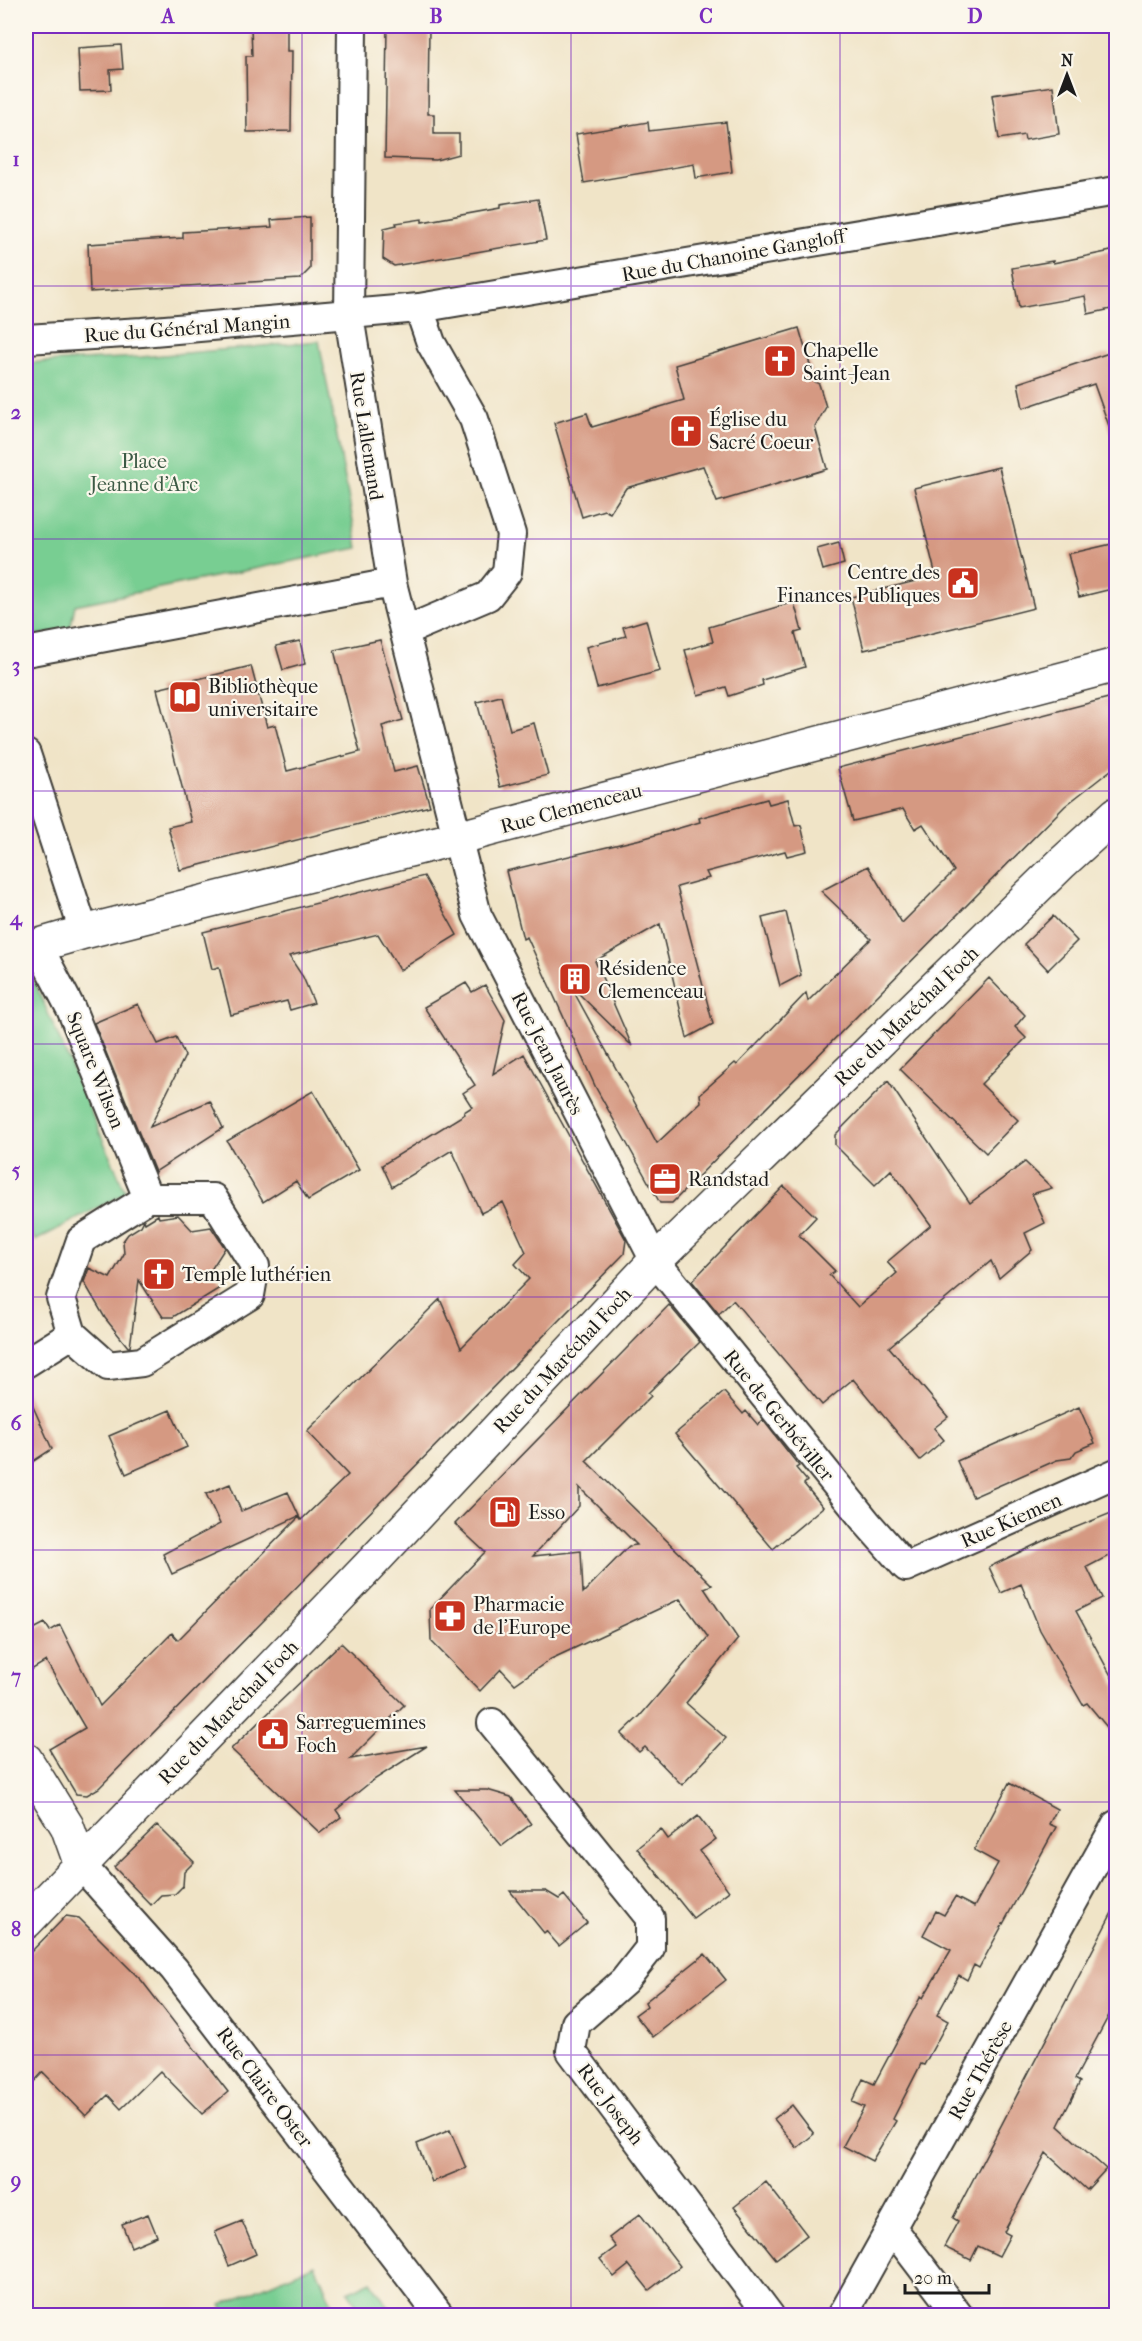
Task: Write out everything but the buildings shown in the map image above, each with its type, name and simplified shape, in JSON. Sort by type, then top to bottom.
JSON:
[{"type":"main road","name":"Rue Clemenceau","points":[[32,947],[1116,665]]},
{"type":"main road","name":"Rue du Maréchal Foch","points":[[26,1922],[368,1567],[655,1261],[1116,814]]},
{"type":"main road","points":[[26,1760],[67,1826],[81,1865]]},
{"type":"street","name":"Rue Lallemand","points":[[352,26],[347,274],[349,316],[392,583],[457,838]]},
{"type":"street","name":"Rue du Chanoine Gangloff","points":[[349,316],[419,309],[1116,190]]},
{"type":"street","points":[[405,631],[488,596],[507,572],[511,534],[474,419],[431,343],[419,309]]},
{"type":"street","name":"Rue du Général Mangin","points":[[26,339],[349,316]]},
{"type":"street","points":[[26,652],[392,583]]},
{"type":"street","points":[[26,754],[84,932]]},
{"type":"street","name":"Rue Jean Jaurès","points":[[457,838],[477,915],[655,1261]]},
{"type":"street","name":"Square Wilson","points":[[32,947],[71,1009],[148,1198]]},
{"type":"street","points":[[148,1198],[213,1198],[255,1266],[250,1295],[142,1362],[108,1366],[72,1335],[61,1298],[81,1240],[148,1198]]},
{"type":"street","name":"Rue de Gerbéviller","points":[[655,1261],[868,1524],[906,1567]]},
{"type":"street","points":[[26,1363],[72,1335]]},
{"type":"street","name":"Rue Kiemen","points":[[906,1567],[1116,1473]]},
{"type":"street","name":"Rue Joseph","points":[[492,1723],[650,1918],[650,1948],[624,1982],[576,2023],[571,2051],[770,2316]]},
{"type":"street","name":"Rue Thérèse","points":[[842,2316],[1116,1825]]},
{"type":"street","name":"Rue Claire Oster","points":[[81,1865],[174,1969],[440,2316]]},
{"type":"street","points":[[892,2228],[959,2316]]},
{"type":"green space","name":"Place Jeanne d'Arc","points":[[319,341],[358,548],[75,605],[70,630],[26,637],[26,363],[141,357]]},
{"type":"green space","points":[[32,976],[126,1193],[35,1241],[26,1218],[26,978]]},
{"type":"green space","points":[[315,2265],[337,2315],[226,2315],[221,2305]]},
{"type":"green space","points":[[371,2281],[393,2313],[364,2315],[348,2292]]},
{"type":"place","name":"Chapelle Saint-Jean","points":[[780,361]]},
{"type":"place","name":"Église du Sacré Coeur","points":[[686,431]]},
{"type":"place","name":"Centre des Finances Publiques","points":[[963,583]]},
{"type":"place","name":"Bibliothèque universitaire","points":[[185,697]]},
{"type":"place","name":"Résidence Clemenceau","points":[[575,979]]},
{"type":"place","name":"Randstad","points":[[665,1179]]},
{"type":"place","name":"Temple luthérien","points":[[159,1274]]},
{"type":"place","name":"Esso","points":[[505,1512]]},
{"type":"place","name":"Pharmacie de l'Europe","points":[[450,1616]]},
{"type":"place","name":"Sarreguemines Foch","points":[[273,1734]]}]
